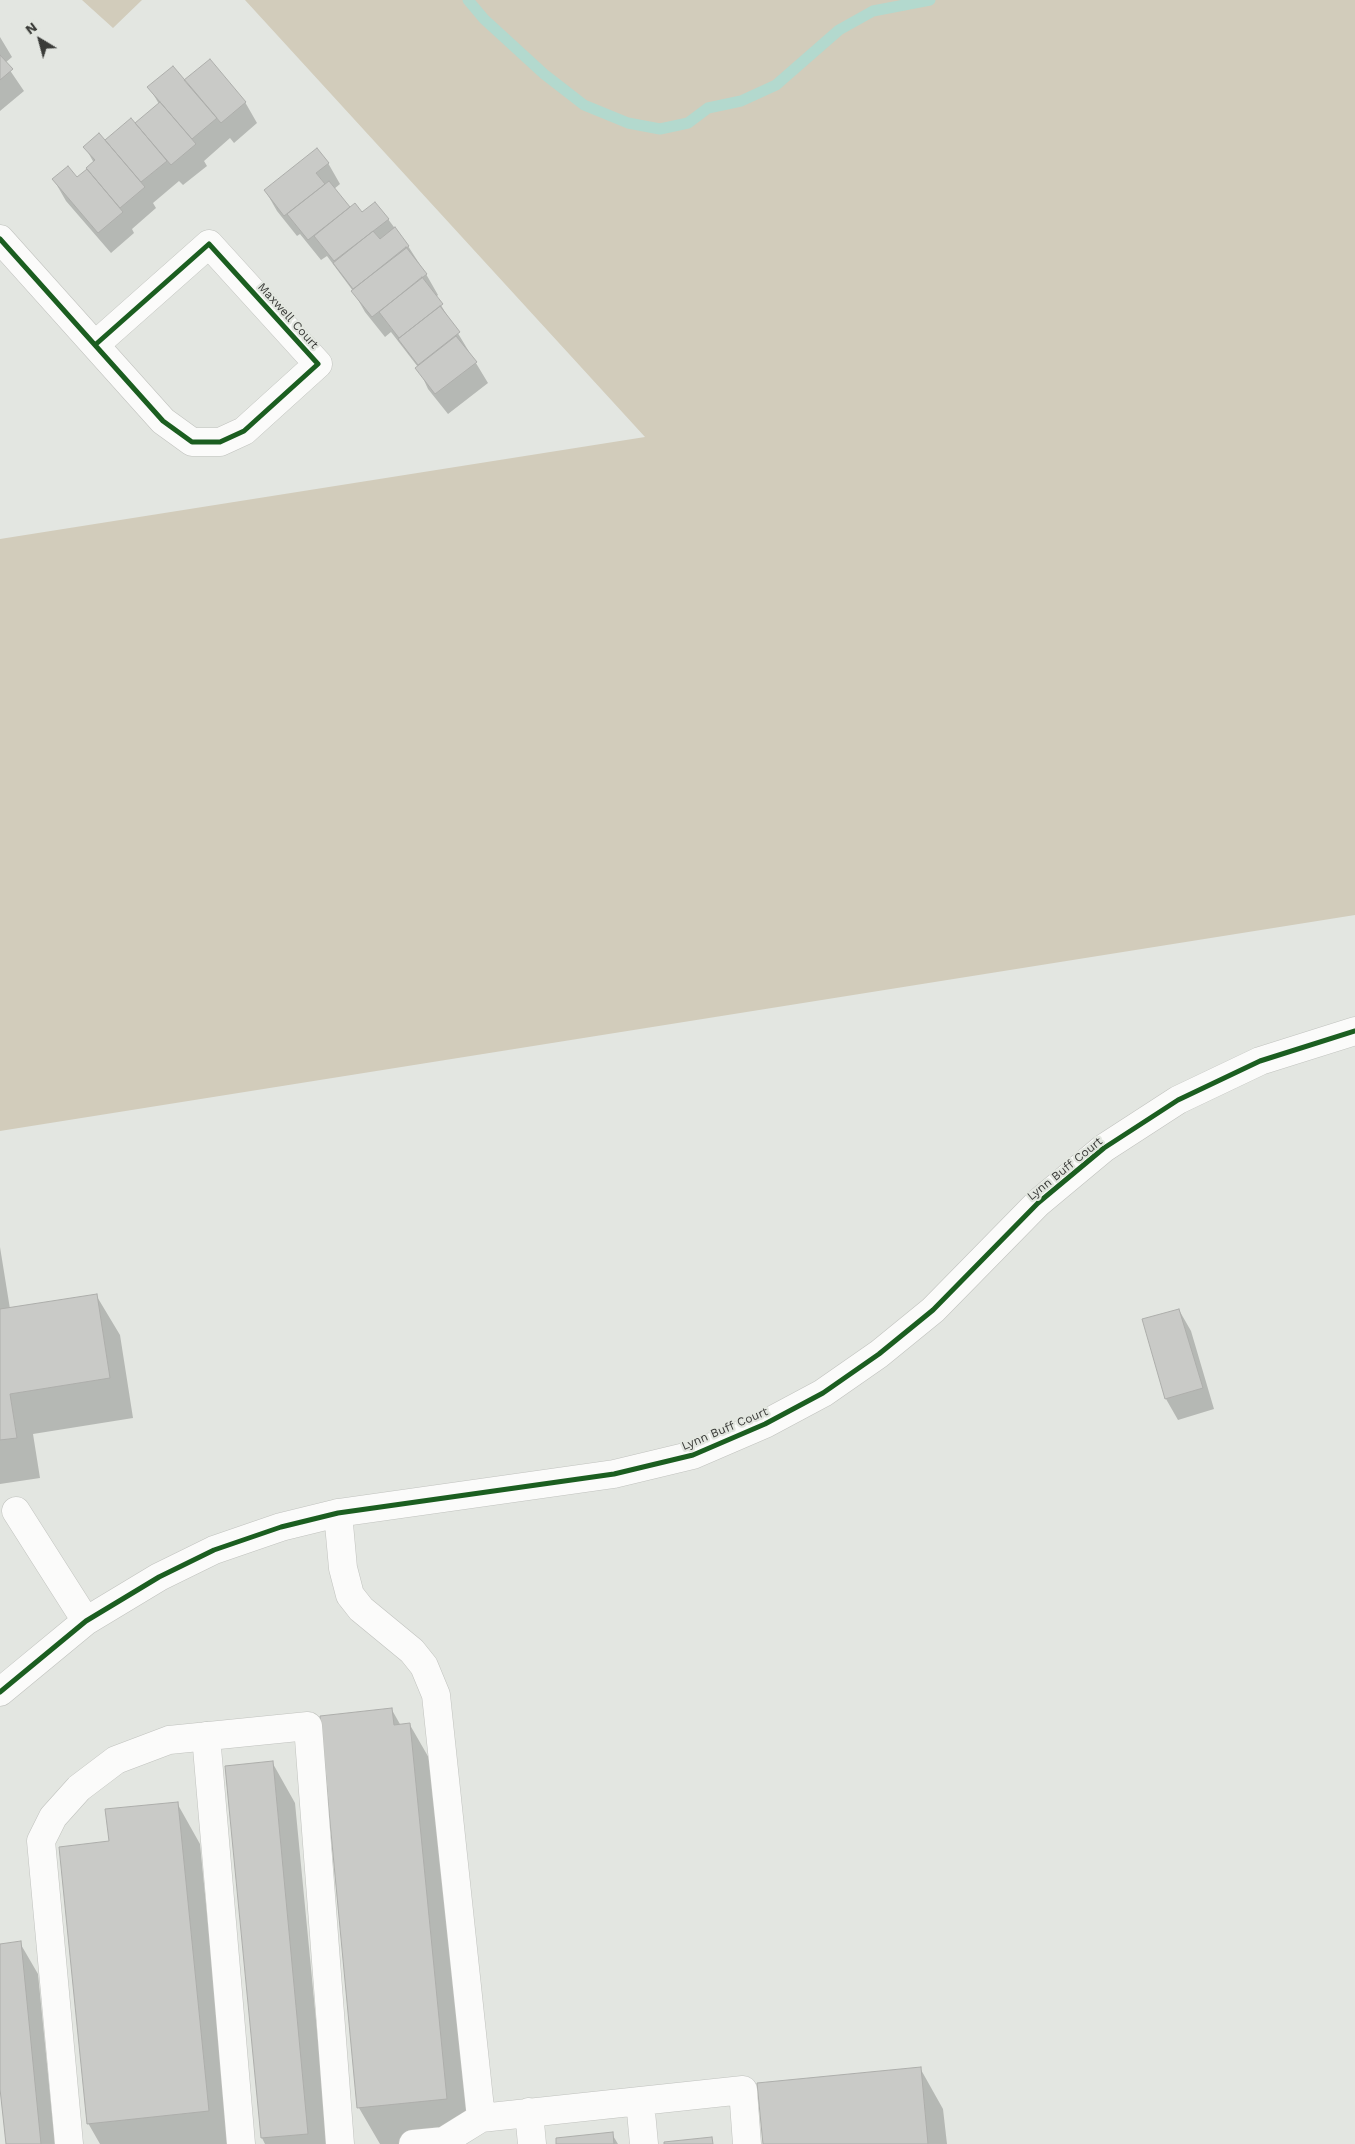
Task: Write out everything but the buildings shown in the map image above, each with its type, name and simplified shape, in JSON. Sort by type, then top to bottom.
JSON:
[{"type":"street","name":"Maxwell Court","points":[[0,239],[163,421],[192,442],[220,442],[244,431],[318,364],[209,244],[95,345]]},
{"type":"street","name":"Lynn Buff Court","points":[[0,1692],[86,1622],[159,1577],[214,1550],[281,1527],[338,1513],[614,1474],[693,1455],[765,1424],[823,1393],[878,1354],[933,1310],[1038,1203],[1104,1148],[1178,1100],[1260,1061],[1355,1031]]},
{"type":"street","points":[[16,1512],[86,1622]]},
{"type":"street","points":[[338,1513],[343,1568],[350,1595],[362,1609],[412,1652],[424,1666],[436,1695],[481,2118]]},
{"type":"street","points":[[69,2144],[41,1841],[53,1817],[79,1788],[116,1760],[169,1740],[308,1726],[340,2144]]},
{"type":"street","points":[[206,1736],[241,2144]]},
{"type":"street","points":[[413,2144],[444,2141],[481,2118],[743,2090],[746,2144]]},
{"type":"street","points":[[640,2101],[644,2144]]},
{"type":"street","points":[[529,2112],[532,2144]]},
{"type":"shaded area","points":[[82,0],[142,0],[113,28]]},
{"type":"shaded area","points":[[245,0],[1355,0],[1355,915],[0,1131],[0,539],[645,437]]},
{"type":"waterway","points":[[468,0],[484,19],[544,74],[584,105],[628,123],[660,129],[688,123],[708,108],[741,101],[776,85],[839,30],[873,11],[930,0]]},
{"type":"cycle path","points":[[0,239],[163,421],[192,442],[220,442],[244,431],[318,364],[209,244],[95,345]]},
{"type":"cycle path","points":[[0,1692],[86,1621],[159,1577],[214,1550],[281,1527],[338,1513],[614,1474],[693,1455],[765,1424],[823,1393],[879,1354],[933,1310],[1038,1203],[1104,1148],[1178,1100],[1260,1061],[1355,1031]]}]
